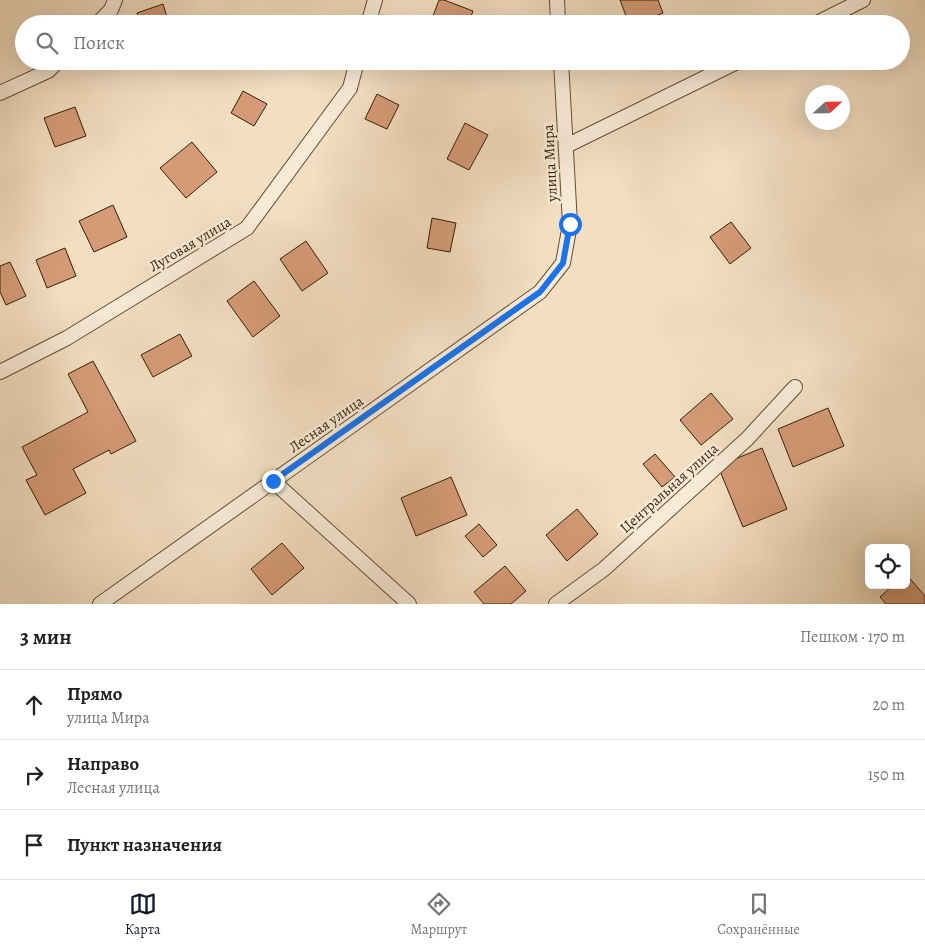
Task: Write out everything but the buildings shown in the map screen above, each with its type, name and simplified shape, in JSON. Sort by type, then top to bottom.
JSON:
[{"type":"street","points":[[106,15],[111,10],[114,0]]},
{"type":"street","points":[[371,15],[375,0]]},
{"type":"street","points":[[557,0],[558,15]]},
{"type":"street","points":[[833,15],[863,0]]},
{"type":"street","points":[[0,93],[49,70]]},
{"type":"street","name":"Луговая улица","points":[[0,372],[67,338],[247,228],[350,88],[355,70]]},
{"type":"street","name":"улица Мира","points":[[562,70],[570,224],[563,263]]},
{"type":"street","points":[[566,146],[721,70]]},
{"type":"street","name":"Лесная улица","points":[[100,604],[540,292],[563,263]]},
{"type":"street","name":"Центральная улица","points":[[556,604],[604,570],[747,439],[795,387]]},
{"type":"street","points":[[273,481],[409,604]]},
{"type":"route","points":[[273,481],[540,292],[563,263],[570,224]]}]
